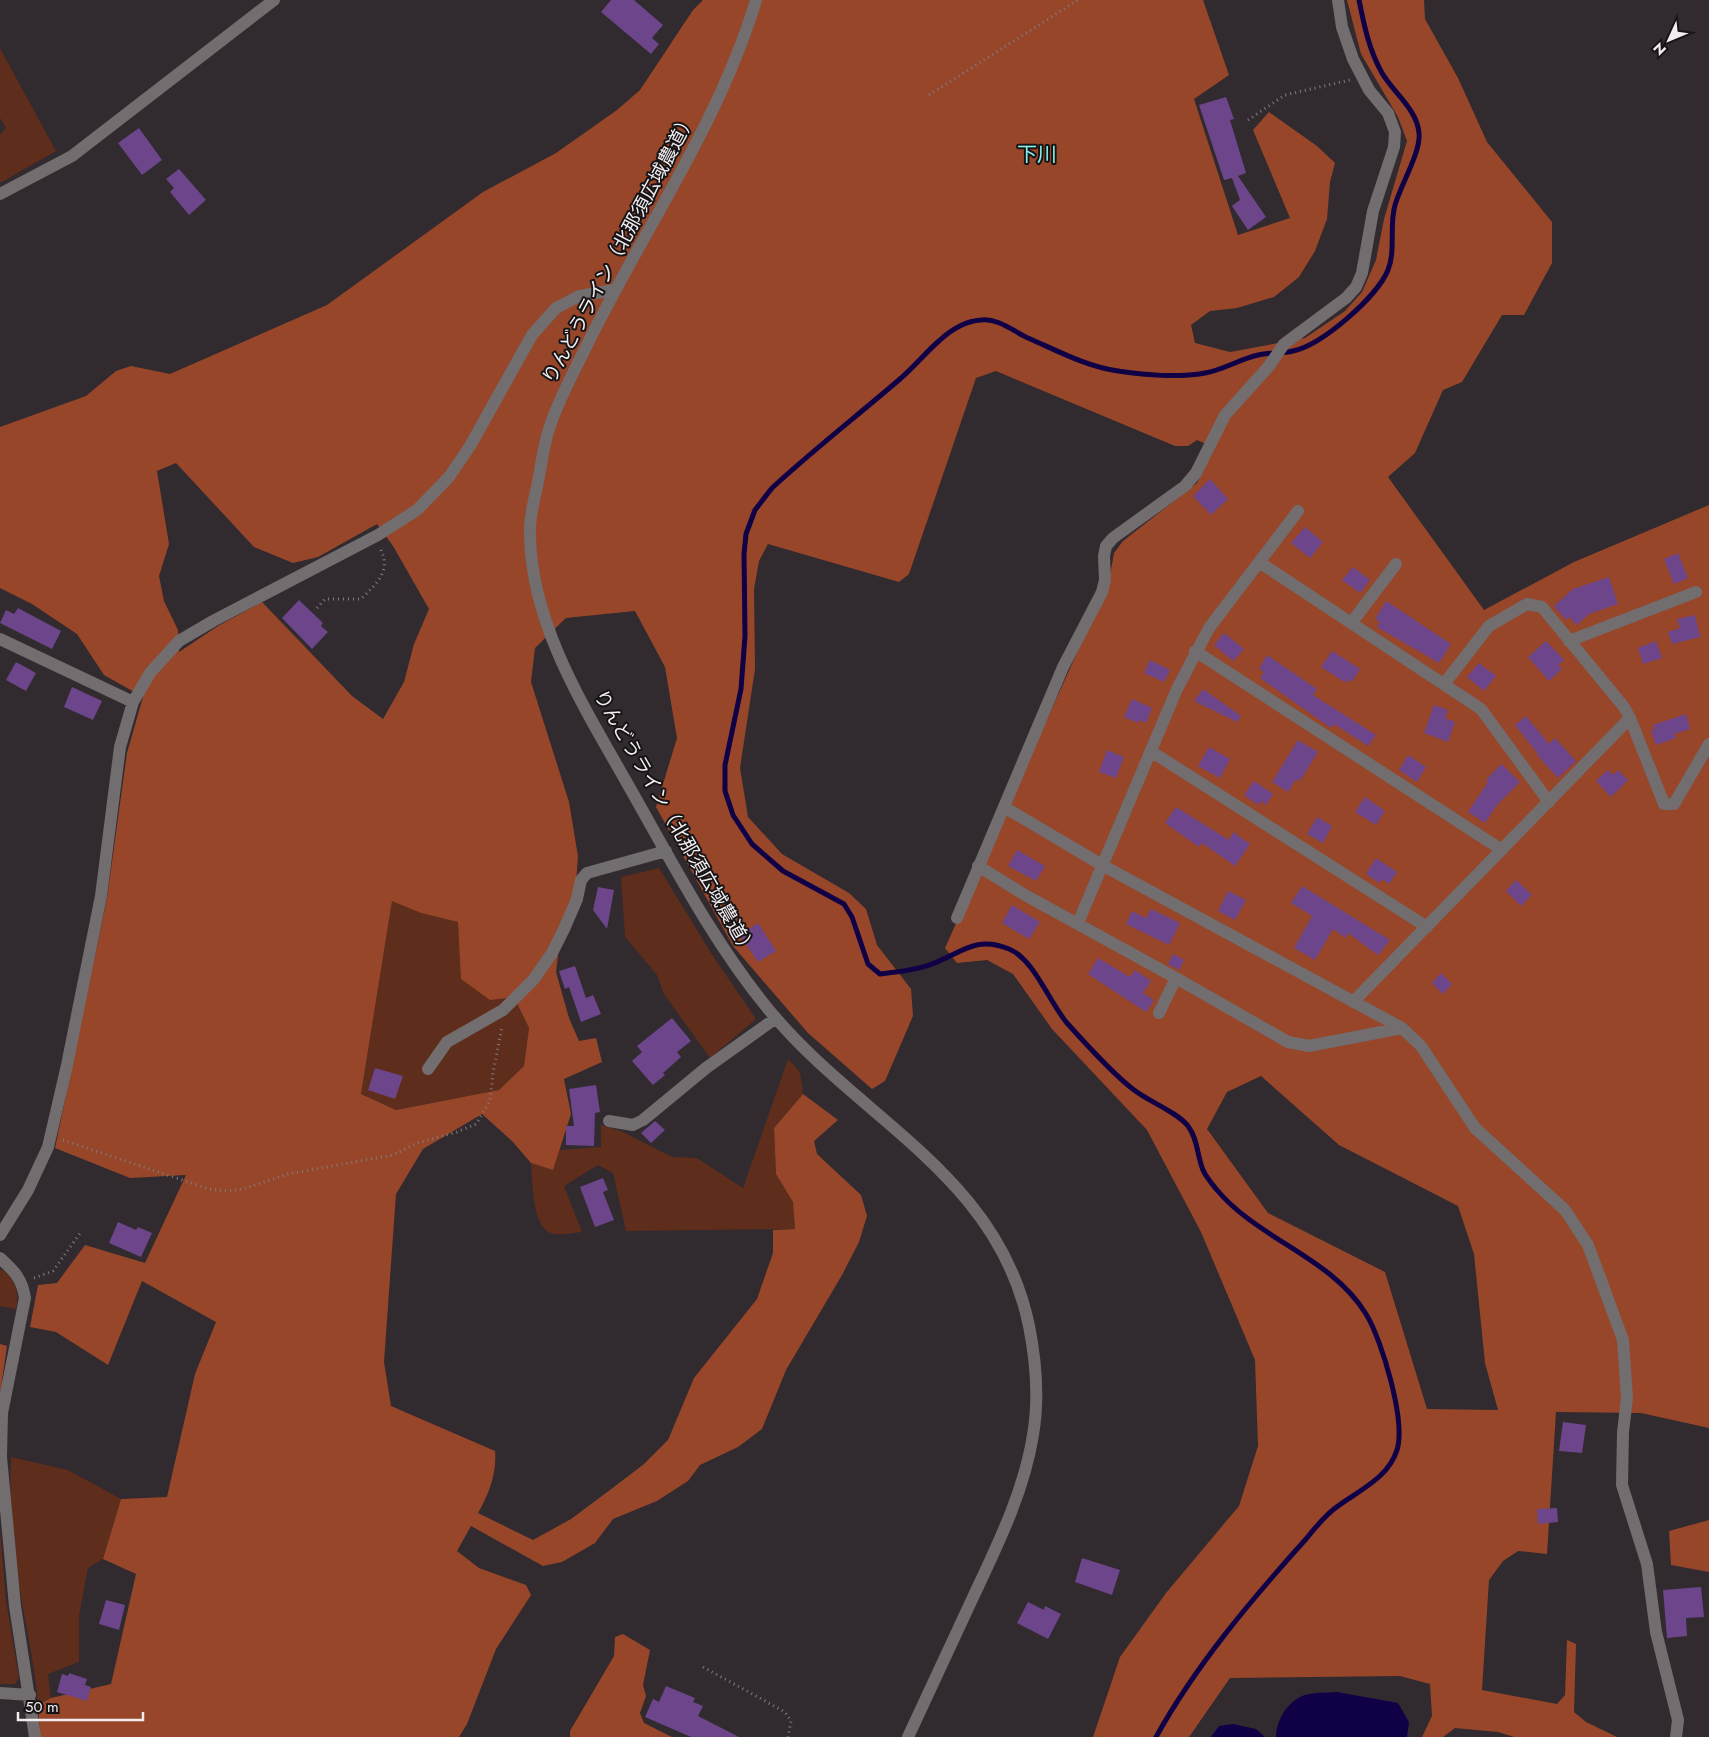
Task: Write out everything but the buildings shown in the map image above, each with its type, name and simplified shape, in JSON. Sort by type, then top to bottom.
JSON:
[{"type":"street","points":[[0,194],[72,156],[274,0]]},
{"type":"street","name":"りんどうライン（北那須広域農道）","points":[[756,0],[743,44],[711,113],[614,290],[558,405],[548,432],[529,532],[533,578],[549,629],[571,684],[728,956],[776,1018],[817,1062],[915,1146],[952,1181],[984,1220],[1009,1264],[1024,1302],[1033,1348],[1036,1385],[1034,1429],[1027,1468],[1008,1520],[908,1737]]},
{"type":"street","points":[[957,918],[1064,667],[1102,592],[1106,546],[1113,538],[1185,486],[1196,473],[1225,415],[1269,366],[1284,344],[1346,298],[1356,288],[1362,273],[1374,211],[1394,147],[1395,132],[1388,114],[1369,90],[1353,59],[1342,27],[1338,0]]},
{"type":"street","points":[[0,1234],[28,1190],[48,1147],[67,1065],[101,896],[120,747],[133,702],[150,673],[179,641],[213,621],[375,537],[417,510],[449,478],[470,446],[532,335],[556,308],[579,296],[614,290]]},
{"type":"street","points":[[1078,923],[1152,752],[1177,688],[1195,651],[1209,628],[1298,511]]},
{"type":"street","points":[[1259,562],[1481,709],[1549,802]]},
{"type":"street","points":[[1352,622],[1396,564]]},
{"type":"street","points":[[1569,641],[1696,592]]},
{"type":"street","points":[[1444,684],[1488,626],[1527,604],[1542,607],[1624,707],[1664,804],[1674,804],[1709,744]]},
{"type":"street","points":[[0,639],[133,702]]},
{"type":"street","points":[[1195,651],[1502,850]]},
{"type":"street","points":[[1353,1002],[1630,718]]},
{"type":"street","points":[[1152,752],[1427,926]]},
{"type":"street","points":[[1004,807],[1102,865],[1402,1028],[1420,1046],[1475,1128],[1565,1210],[1588,1245],[1624,1340],[1627,1398],[1623,1432],[1622,1485],[1647,1564],[1656,1632],[1678,1720],[1676,1737]]},
{"type":"street","points":[[428,1068],[446,1042],[503,1010],[534,979],[552,953],[577,899],[581,880],[587,873],[666,851]]},
{"type":"street","points":[[978,866],[1025,895],[1288,1042],[1309,1046],[1402,1028]]},
{"type":"street","points":[[1159,1013],[1176,978]]},
{"type":"street","points":[[609,1121],[632,1125],[643,1120],[706,1068],[776,1018]]},
{"type":"street","points":[[0,1258],[18,1274],[25,1298],[2,1413],[1,1458],[15,1606],[35,1737]]},
{"type":"street","points":[[0,1692],[30,1695]]},
{"type":"path","points":[[929,95],[1078,0]]},
{"type":"path","points":[[1248,120],[1285,95],[1362,77]]},
{"type":"path","points":[[317,608],[325,599],[361,599],[377,583],[385,570],[386,559],[375,537]]},
{"type":"path","points":[[50,1136],[209,1190],[226,1191],[243,1189],[288,1174],[393,1155],[417,1143],[457,1132],[476,1124],[490,1101],[498,1046],[510,1003]]},
{"type":"path","points":[[21,1280],[36,1278],[54,1271],[81,1232]]},
{"type":"path","points":[[704,1667],[785,1712],[790,1721],[788,1737]]},
{"type":"shaded area","points":[[703,0],[1203,0],[1229,75],[1194,99],[1238,235],[1290,218],[1253,130],[1269,112],[1317,146],[1335,163],[1330,182],[1327,219],[1315,251],[1299,277],[1274,297],[1237,308],[1210,311],[1191,325],[1195,343],[1230,352],[1305,338],[1345,311],[1362,292],[1376,260],[1384,219],[1407,141],[1398,117],[1361,54],[1347,0],[1424,0],[1425,19],[1458,78],[1487,142],[1552,222],[1552,263],[1524,315],[1502,315],[1462,382],[1443,390],[1415,453],[1388,477],[1484,610],[1574,562],[1709,505],[1709,1428],[1641,1413],[1556,1412],[1547,1554],[1518,1551],[1503,1561],[1489,1580],[1482,1690],[1557,1704],[1565,1695],[1567,1640],[1576,1644],[1574,1712],[1586,1722],[1617,1737],[1514,1737],[1498,1732],[1455,1728],[1443,1737],[1422,1737],[1432,1716],[1430,1684],[1400,1676],[1230,1678],[1189,1737],[1093,1737],[1120,1657],[1166,1593],[1239,1506],[1258,1446],[1255,1360],[1201,1232],[1147,1130],[1052,1029],[1013,974],[987,960],[957,963],[945,948],[1109,581],[1114,553],[1123,541],[1197,483],[1215,448],[1197,440],[1188,446],[1175,446],[996,371],[976,378],[909,574],[899,582],[768,544],[759,561],[754,589],[755,669],[740,768],[748,817],[782,854],[849,893],[866,909],[877,945],[911,989],[913,1016],[885,1081],[872,1089],[808,1033],[733,946],[656,807],[677,738],[665,667],[635,611],[566,618],[535,648],[531,682],[569,802],[578,856],[574,911],[559,947],[556,972],[569,1018],[579,1041],[596,1038],[602,1062],[564,1079],[571,1114],[553,1170],[531,1163],[512,1141],[482,1114],[423,1149],[396,1194],[384,1362],[391,1406],[495,1451],[495,1467],[491,1483],[478,1513],[533,1540],[571,1519],[644,1464],[668,1440],[694,1378],[757,1299],[773,1253],[773,1230],[795,1229],[793,1202],[776,1174],[774,1128],[803,1094],[838,1120],[814,1141],[817,1154],[861,1195],[867,1216],[859,1242],[842,1275],[786,1370],[762,1429],[738,1447],[700,1465],[688,1481],[657,1501],[613,1519],[595,1543],[562,1562],[543,1566],[471,1526],[457,1551],[479,1568],[526,1585],[531,1595],[496,1649],[467,1724],[459,1737],[40,1737],[38,1705],[51,1698],[111,1684],[136,1574],[103,1559],[121,1499],[167,1497],[195,1374],[216,1322],[142,1281],[108,1365],[56,1332],[30,1327],[38,1285],[57,1283],[85,1245],[145,1263],[186,1175],[130,1178],[55,1148],[107,898],[127,753],[143,697],[104,675],[77,634],[32,604],[0,588],[0,427],[86,396],[116,371],[131,366],[170,374],[327,305],[483,192],[556,153],[617,110],[640,90],[693,10]],"holes":[[[176,463],[254,547],[293,563],[318,557],[377,524],[393,546],[429,609],[414,644],[404,682],[383,719],[352,696],[262,602],[218,626],[179,652],[178,630],[164,601],[159,576],[169,544],[157,471]],[[392,901],[421,913],[458,922],[461,979],[490,1000],[514,997],[529,1028],[524,1066],[499,1090],[396,1110],[361,1094]],[[1261,1076],[1339,1145],[1458,1206],[1474,1254],[1485,1363],[1498,1410],[1427,1409],[1385,1272],[1268,1213],[1207,1129],[1227,1092]]]},
{"type":"shaded area","points":[[0,48],[56,151],[0,183],[0,135],[6,128],[0,118]]},
{"type":"shaded area","points":[[659,868],[711,953],[756,1019],[710,1058],[664,994],[657,975],[625,937],[621,877]]},
{"type":"shaded area","points":[[392,900],[421,913],[458,922],[462,979],[514,997],[529,1028],[524,1066],[499,1090],[396,1110],[361,1094]]},
{"type":"shaded area","points":[[788,1059],[800,1072],[803,1094],[774,1128],[776,1174],[794,1202],[795,1229],[626,1231],[613,1173],[598,1165],[564,1186],[582,1232],[554,1234],[546,1231],[541,1224],[537,1215],[533,1192],[531,1163],[553,1170],[559,1150],[601,1147],[601,1125],[621,1131],[672,1157],[697,1158],[743,1188]]},
{"type":"shaded area","points":[[0,1269],[9,1276],[15,1286],[17,1292],[16,1309],[0,1306]]},
{"type":"shaded area","points":[[0,1344],[7,1346],[0,1394]]},
{"type":"shaded area","points":[[11,1457],[68,1470],[121,1499],[103,1559],[88,1568],[79,1616],[79,1662],[48,1674],[51,1698],[38,1705],[35,1674],[21,1599],[15,1553],[11,1504]]},
{"type":"shaded area","points":[[1709,1520],[1709,1572],[1671,1565],[1669,1531]]},
{"type":"shaded area","points":[[0,1530],[6,1601],[19,1678],[15,1684],[0,1684]]},
{"type":"shaded area","points":[[623,1634],[650,1650],[643,1685],[646,1696],[640,1713],[644,1723],[672,1737],[570,1737],[570,1731],[614,1656],[615,1637]]},
{"type":"shaded area","points":[[1337,1692],[1398,1703],[1409,1722],[1407,1737],[1276,1737],[1281,1716],[1296,1699],[1312,1693]]},
{"type":"shaded area","points":[[1233,1724],[1256,1729],[1265,1737],[1211,1737],[1219,1726]]},
{"type":"waterway","points":[[1156,1737],[1189,1684],[1225,1634],[1265,1586],[1334,1509],[1371,1484],[1387,1469],[1393,1460],[1399,1437],[1398,1420],[1391,1381],[1379,1342],[1366,1314],[1351,1294],[1334,1278],[1315,1263],[1253,1222],[1217,1190],[1203,1170],[1194,1136],[1188,1126],[1170,1111],[1126,1084],[1090,1049],[1060,1014],[1034,971],[1018,954],[996,945],[976,945],[926,966],[880,974],[868,964],[852,917],[844,904],[783,871],[752,844],[733,815],[725,791],[725,765],[741,689],[745,636],[744,554],[746,534],[755,510],[772,488],[900,379],[944,336],[970,322],[987,320],[999,323],[1072,358],[1106,369],[1172,376],[1205,373],[1258,355],[1293,351],[1305,347],[1333,330],[1361,306],[1373,293],[1388,270],[1392,254],[1393,213],[1414,159],[1419,141],[1419,133],[1414,116],[1382,73],[1370,46],[1359,0]]},
{"type":"district","name":"下川","points":[[1037,154]]}]
